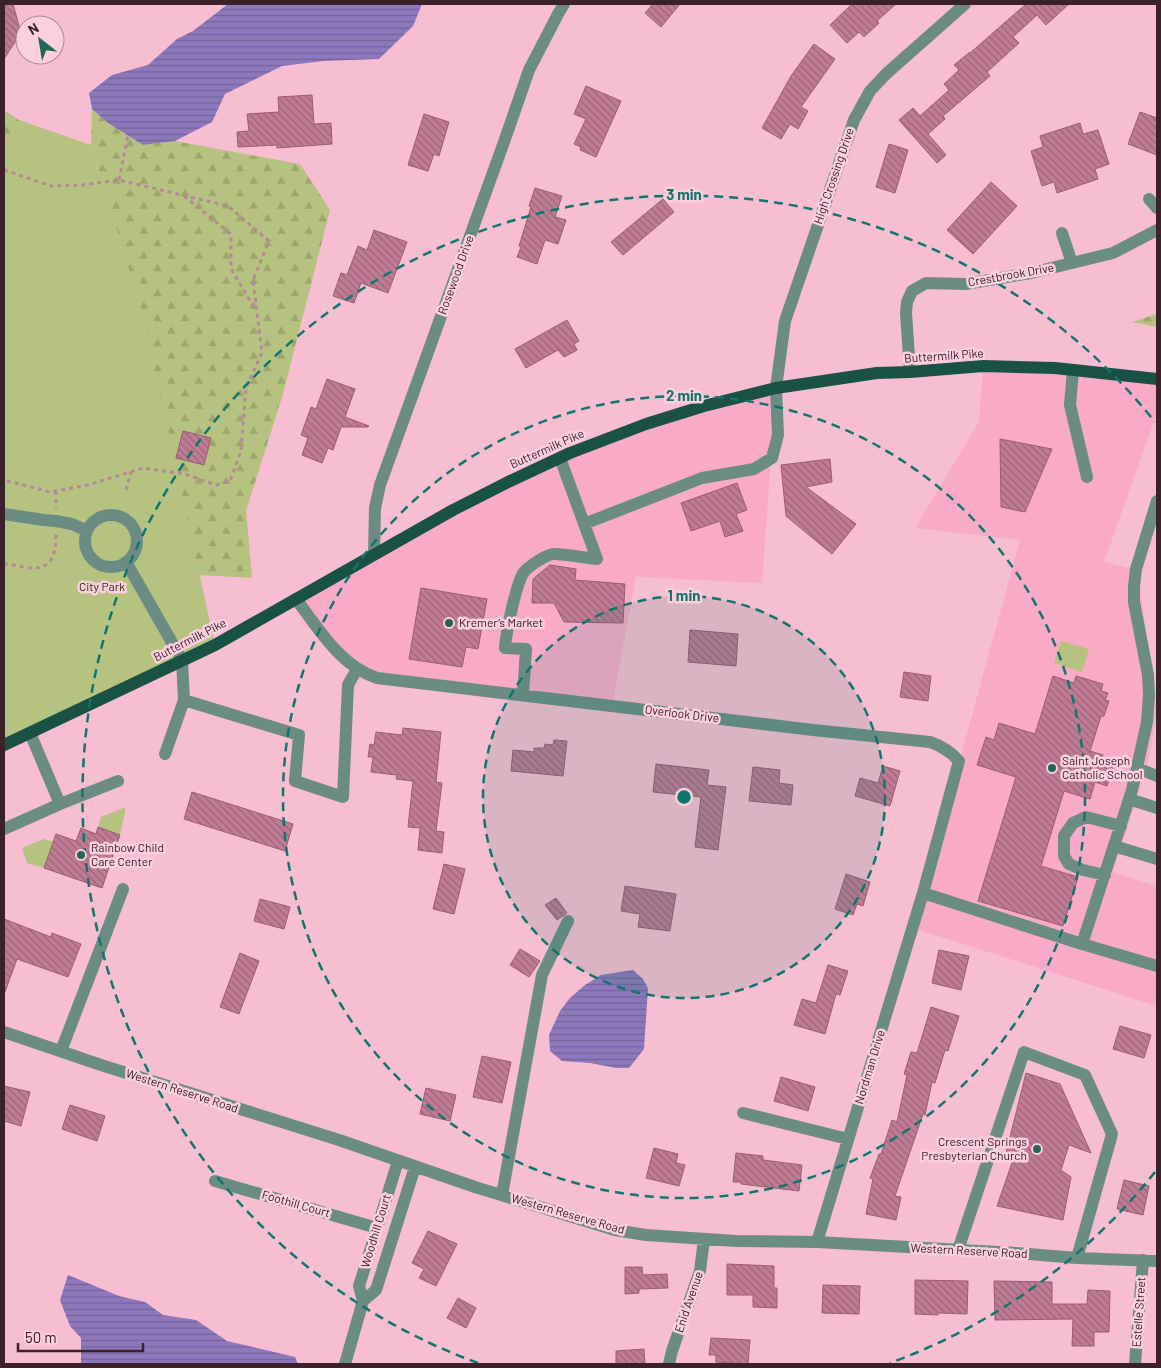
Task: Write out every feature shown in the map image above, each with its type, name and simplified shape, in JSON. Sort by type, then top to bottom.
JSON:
[{"type":"main road","name":"Buttermilk Pike","points":[[4,745],[215,644],[453,510],[508,482],[560,458],[646,424],[704,406],[776,388],[877,373],[983,366],[1073,370],[1157,379]]},
{"type":"street","name":"Rosewood Drive","points":[[374,554],[375,508],[380,485],[529,70],[563,4]]},
{"type":"street","name":"High Crossing Drive","points":[[584,524],[702,478],[754,469],[772,458],[778,435],[776,388],[785,322],[854,120],[870,91],[886,74],[965,4]]},
{"type":"street","name":"Crestbrook Drive","points":[[910,372],[906,313],[912,291],[926,283],[966,284],[1031,273],[1113,253],[1157,230]]},
{"type":"street","points":[[1062,233],[1072,263]]},
{"type":"street","points":[[1073,370],[1070,405],[1087,477]]},
{"type":"street","points":[[523,695],[526,649],[505,648],[518,586],[524,572],[536,562],[552,554],[597,559],[560,458]]},
{"type":"street","points":[[1082,944],[1121,826],[1147,722],[1148,675],[1134,602],[1134,586],[1136,569],[1157,501]]},
{"type":"street","points":[[4,514],[72,524],[87,531]]},
{"type":"street","points":[[106,516],[118,516],[130,523],[135,531],[137,539],[136,548],[126,562],[118,566],[102,565],[95,561],[86,548],[87,531],[91,524],[98,519],[106,516]]},
{"type":"street","points":[[126,562],[182,660],[184,700],[165,754]]},
{"type":"street","name":"Overlook Drive","points":[[296,599],[334,648],[357,669],[377,678],[939,744],[960,761],[923,893]]},
{"type":"street","points":[[184,700],[299,735],[295,780],[342,797],[348,685],[357,669]]},
{"type":"street","points":[[30,733],[60,804]]},
{"type":"street","points":[[1137,768],[1157,776]]},
{"type":"street","points":[[4,829],[118,781]]},
{"type":"street","points":[[1129,798],[1157,808]]},
{"type":"street","points":[[1105,875],[1083,870],[1069,864],[1064,856],[1064,836],[1073,823],[1086,817],[1121,826]]},
{"type":"street","points":[[1114,846],[1157,859]]},
{"type":"street","points":[[60,1051],[122,889]]},
{"type":"street","points":[[923,893],[1157,966]]},
{"type":"street","name":"Nordman Drive","points":[[817,1242],[923,893]]},
{"type":"street","points":[[502,1195],[542,975],[568,921]]},
{"type":"street","name":"Western Reserve Road","points":[[4,1032],[339,1140],[415,1167],[615,1230],[646,1235],[736,1241],[817,1242],[1157,1261]]},
{"type":"street","points":[[958,1250],[1024,1052],[1085,1074],[1112,1134],[1078,1258]]},
{"type":"street","points":[[743,1114],[848,1139]]},
{"type":"street","name":"Woodhill Court","points":[[345,1364],[363,1301],[359,1286],[398,1161]]},
{"type":"street","name":"Woodhill Court","points":[[363,1301],[376,1290],[415,1167]]},
{"type":"street","name":"Foothill Court","points":[[215,1180],[377,1228]]},
{"type":"street","name":"Enid Avenue","points":[[669,1364],[700,1271],[704,1239]]},
{"type":"street","name":"Estelle Street","points":[[1135,1364],[1143,1260]]},
{"type":"path","points":[[119,180],[128,136]]},
{"type":"path","points":[[4,170],[51,186],[83,185],[119,180],[228,206],[269,241],[253,280],[262,353],[246,388],[241,451],[230,481],[216,484],[186,474],[143,468],[88,485],[50,492],[4,480]]},
{"type":"path","points":[[184,196],[231,234],[231,269],[257,311]]},
{"type":"path","points":[[126,490],[131,472]]},
{"type":"path","points":[[4,564],[39,568],[47,565],[56,548],[56,491]]},
{"type":"shaded area","points":[[228,4],[422,4],[413,26],[379,59],[323,61],[282,66],[225,94],[212,122],[175,141],[143,145],[108,123],[92,109],[89,93],[112,75],[148,65],[177,39],[193,31]]},
{"type":"shaded area","name":"Saint Joseph Catholic School","points":[[983,366],[1157,379],[1157,413],[1104,562],[1142,571],[1140,588],[1157,713],[1148,763],[1113,872],[1157,886],[1157,1006],[913,928],[1020,540],[915,528],[979,422]]},
{"type":"shaded area","points":[[776,388],[762,583],[636,577],[612,706],[366,674],[296,599],[570,453]]},
{"type":"shaded area","points":[[633,970],[643,979],[648,988],[644,1049],[629,1068],[562,1061],[550,1051],[549,1035],[560,1011],[570,998],[585,985],[601,975]]},
{"type":"shaded area","points":[[68,1275],[119,1296],[145,1302],[163,1315],[196,1320],[227,1341],[295,1357],[298,1364],[81,1364],[81,1338],[70,1326],[60,1300]]},
{"type":"green space","points":[[92,109],[108,123],[143,145],[175,141],[300,164],[330,210],[283,394],[246,511],[252,578],[199,575],[143,317],[91,145]]},
{"type":"green space","points":[[4,110],[19,120],[4,150]]},
{"type":"green space","name":"City Park","points":[[19,120],[91,145],[143,317],[215,645],[4,745],[4,150]]},
{"type":"green space","points":[[1157,314],[1157,327],[1132,322]]},
{"type":"green space","points":[[1061,641],[1089,649],[1082,672],[1054,663]]},
{"type":"green space","points":[[126,807],[120,835],[98,827],[101,817]]},
{"type":"green space","points":[[44,839],[54,842],[44,868],[27,863],[22,848]]},
{"type":"building","points":[[4,4],[13,4],[16,15],[15,42],[4,59]]},
{"type":"building","points":[[653,4],[680,4],[661,27],[645,13]]},
{"type":"building","points":[[852,4],[896,4],[877,21],[879,23],[864,37],[859,32],[847,43],[830,25]]},
{"type":"building","points":[[1026,4],[1069,4],[1046,25],[1037,15],[1013,37],[1019,43],[987,72],[990,76],[943,116],[945,119],[928,134],[946,155],[937,163],[899,120],[913,108],[920,116],[949,90],[944,84],[959,70],[954,65]]},
{"type":"building","points":[[814,44],[835,59],[801,107],[808,111],[798,129],[790,124],[781,139],[762,128],[791,76]]},
{"type":"building","points":[[586,86],[621,101],[596,157],[580,150],[581,147],[574,144],[586,119],[574,114]]},
{"type":"building","points":[[312,95],[314,124],[331,123],[332,144],[277,148],[277,145],[238,147],[237,132],[249,131],[247,114],[279,112],[278,97]]},
{"type":"building","points":[[1140,112],[1157,118],[1157,155],[1128,144]]},
{"type":"building","points":[[424,114],[449,122],[439,156],[434,154],[428,171],[408,165]]},
{"type":"building","points":[[1080,123],[1083,134],[1098,130],[1109,164],[1095,169],[1098,179],[1057,193],[1054,182],[1042,186],[1031,151],[1043,147],[1040,136]]},
{"type":"building","points":[[889,144],[908,150],[895,193],[876,187]]},
{"type":"building","points":[[991,182],[1017,206],[973,254],[947,230]]},
{"type":"building","points":[[535,188],[562,196],[555,217],[566,220],[558,244],[545,240],[537,264],[517,257]]},
{"type":"building","points":[[663,199],[674,212],[623,255],[611,242]]},
{"type":"building","points":[[374,230],[407,242],[388,293],[361,283],[354,303],[333,296],[341,273],[347,275],[358,246],[367,250]]},
{"type":"building","points":[[567,320],[579,341],[574,344],[577,350],[564,357],[558,350],[526,368],[515,349]]},
{"type":"building","points":[[327,379],[355,389],[345,417],[369,426],[341,427],[333,450],[328,448],[322,463],[302,455],[308,438],[301,435],[311,407],[316,409]]},
{"type":"building","points":[[183,431],[211,438],[204,465],[176,458]]},
{"type":"building","points":[[1000,439],[1052,449],[1025,512],[1001,507]]},
{"type":"building","points":[[830,459],[832,482],[806,487],[856,524],[832,554],[786,516],[781,465]]},
{"type":"building","points":[[737,483],[747,510],[736,514],[743,531],[725,537],[720,521],[691,531],[681,503]]},
{"type":"building","points":[[550,565],[576,569],[575,580],[625,584],[623,623],[564,622],[554,603],[532,603],[533,579]]},
{"type":"building","name":"Kremer’s Market","points":[[421,588],[487,599],[478,649],[466,647],[462,667],[409,659]]},
{"type":"building","points":[[690,630],[738,634],[736,666],[688,662]]},
{"type":"building","points":[[904,672],[931,676],[928,701],[900,697]]},
{"type":"building","points":[[1053,676],[1074,683],[1076,676],[1103,684],[1101,691],[1108,693],[1105,700],[1109,701],[1104,716],[1101,716],[1090,751],[1103,755],[1101,760],[1114,764],[1107,786],[1095,782],[1090,799],[1064,791],[1041,866],[1078,877],[1063,926],[978,901],[1016,777],[977,765],[986,737],[994,740],[999,723],[1035,734]]},
{"type":"building","points":[[403,728],[441,732],[436,782],[442,783],[436,831],[444,832],[442,853],[418,850],[420,828],[408,827],[413,781],[396,779],[397,775],[371,772],[373,757],[368,757],[370,744],[374,745],[376,732],[402,735]]},
{"type":"building","points":[[554,740],[567,741],[563,776],[511,771],[513,750],[534,752],[534,748],[544,748],[545,744],[553,745]]},
{"type":"building","points":[[656,764],[709,770],[707,785],[726,787],[718,850],[695,847],[701,797],[653,792]]},
{"type":"building","points":[[883,766],[900,771],[890,806],[855,796],[860,778],[878,783]]},
{"type":"building","points":[[753,767],[780,770],[779,783],[793,785],[791,805],[749,801]]},
{"type":"building","points":[[192,792],[293,824],[285,851],[184,819]]},
{"type":"building","name":"Rainbow Child Care Center","points":[[98,827],[120,835],[102,888],[44,868],[56,834],[76,841],[81,828],[96,834]]},
{"type":"building","points":[[444,864],[465,869],[454,914],[433,909]]},
{"type":"building","points":[[846,874],[870,882],[863,906],[857,904],[853,915],[835,909]]},
{"type":"building","points":[[625,886],[676,894],[670,931],[638,927],[640,914],[621,911]]},
{"type":"building","points":[[556,898],[567,913],[557,920],[545,905]]},
{"type":"building","points":[[260,899],[290,907],[284,929],[254,921]]},
{"type":"building","points":[[4,919],[51,937],[52,933],[81,944],[68,977],[17,959],[5,992]]},
{"type":"building","points":[[520,949],[540,961],[529,977],[510,965]]},
{"type":"building","points":[[939,950],[969,956],[961,990],[932,983]]},
{"type":"building","points":[[240,953],[259,961],[239,1014],[220,1007]]},
{"type":"building","points":[[828,965],[848,971],[840,995],[836,994],[825,1034],[794,1025],[802,999],[816,1003]]},
{"type":"building","points":[[931,1007],[959,1016],[948,1051],[945,1050],[935,1083],[932,1082],[925,1115],[923,1114],[895,1196],[901,1197],[896,1220],[866,1214],[873,1179],[870,1178],[879,1154],[881,1154],[892,1120],[897,1122],[907,1075],[904,1074],[911,1052],[917,1053]]},
{"type":"building","points":[[1120,1026],[1151,1035],[1144,1058],[1113,1049]]},
{"type":"building","points":[[482,1056],[511,1062],[502,1103],[473,1097]]},
{"type":"building","name":"Crescent Springs Presbyterian Church","points":[[1026,1073],[1060,1084],[1091,1153],[1069,1145],[1061,1170],[1071,1177],[1063,1220],[997,1206],[1014,1157],[1006,1153]]},
{"type":"building","points":[[781,1077],[815,1087],[808,1111],[774,1101]]},
{"type":"building","points":[[4,1086],[30,1092],[21,1126],[4,1121]]},
{"type":"building","points":[[426,1088],[456,1095],[450,1121],[420,1114]]},
{"type":"building","points":[[70,1105],[105,1116],[97,1141],[62,1129]]},
{"type":"building","points":[[654,1148],[678,1154],[676,1163],[685,1165],[679,1186],[646,1178]]},
{"type":"building","points":[[736,1153],[763,1156],[763,1160],[802,1165],[799,1191],[733,1182]]},
{"type":"building","points":[[1124,1180],[1149,1186],[1143,1215],[1117,1209]]},
{"type":"building","points":[[428,1231],[457,1244],[436,1286],[419,1278],[424,1269],[412,1263]]},
{"type":"building","points":[[727,1264],[774,1266],[774,1288],[777,1288],[777,1308],[753,1307],[753,1295],[727,1295]]},
{"type":"building","points":[[625,1267],[642,1267],[643,1275],[667,1274],[668,1288],[639,1289],[639,1293],[625,1294]]},
{"type":"building","points":[[915,1280],[968,1281],[967,1314],[915,1314]]},
{"type":"building","points":[[994,1281],[1052,1282],[1052,1304],[1087,1304],[1088,1290],[1110,1291],[1109,1332],[1094,1332],[1094,1346],[1072,1346],[1073,1319],[995,1320]]},
{"type":"building","points":[[823,1285],[860,1286],[859,1314],[822,1313]]},
{"type":"building","points":[[458,1298],[476,1308],[466,1328],[447,1318]]},
{"type":"building","points":[[711,1338],[750,1340],[748,1364],[716,1362],[716,1355],[709,1355]]},
{"type":"building","points":[[644,1349],[645,1364],[616,1364],[616,1351]]},
{"type":"place","name":"Kremer’s Market","points":[[449,623]]},
{"type":"place","name":"Saint Joseph Catholic School","points":[[1052,768]]},
{"type":"place","name":"Rainbow Child Care Center","points":[[81,855]]},
{"type":"place","name":"Crescent Springs Presbyterian Church","points":[[1037,1149]]}]
